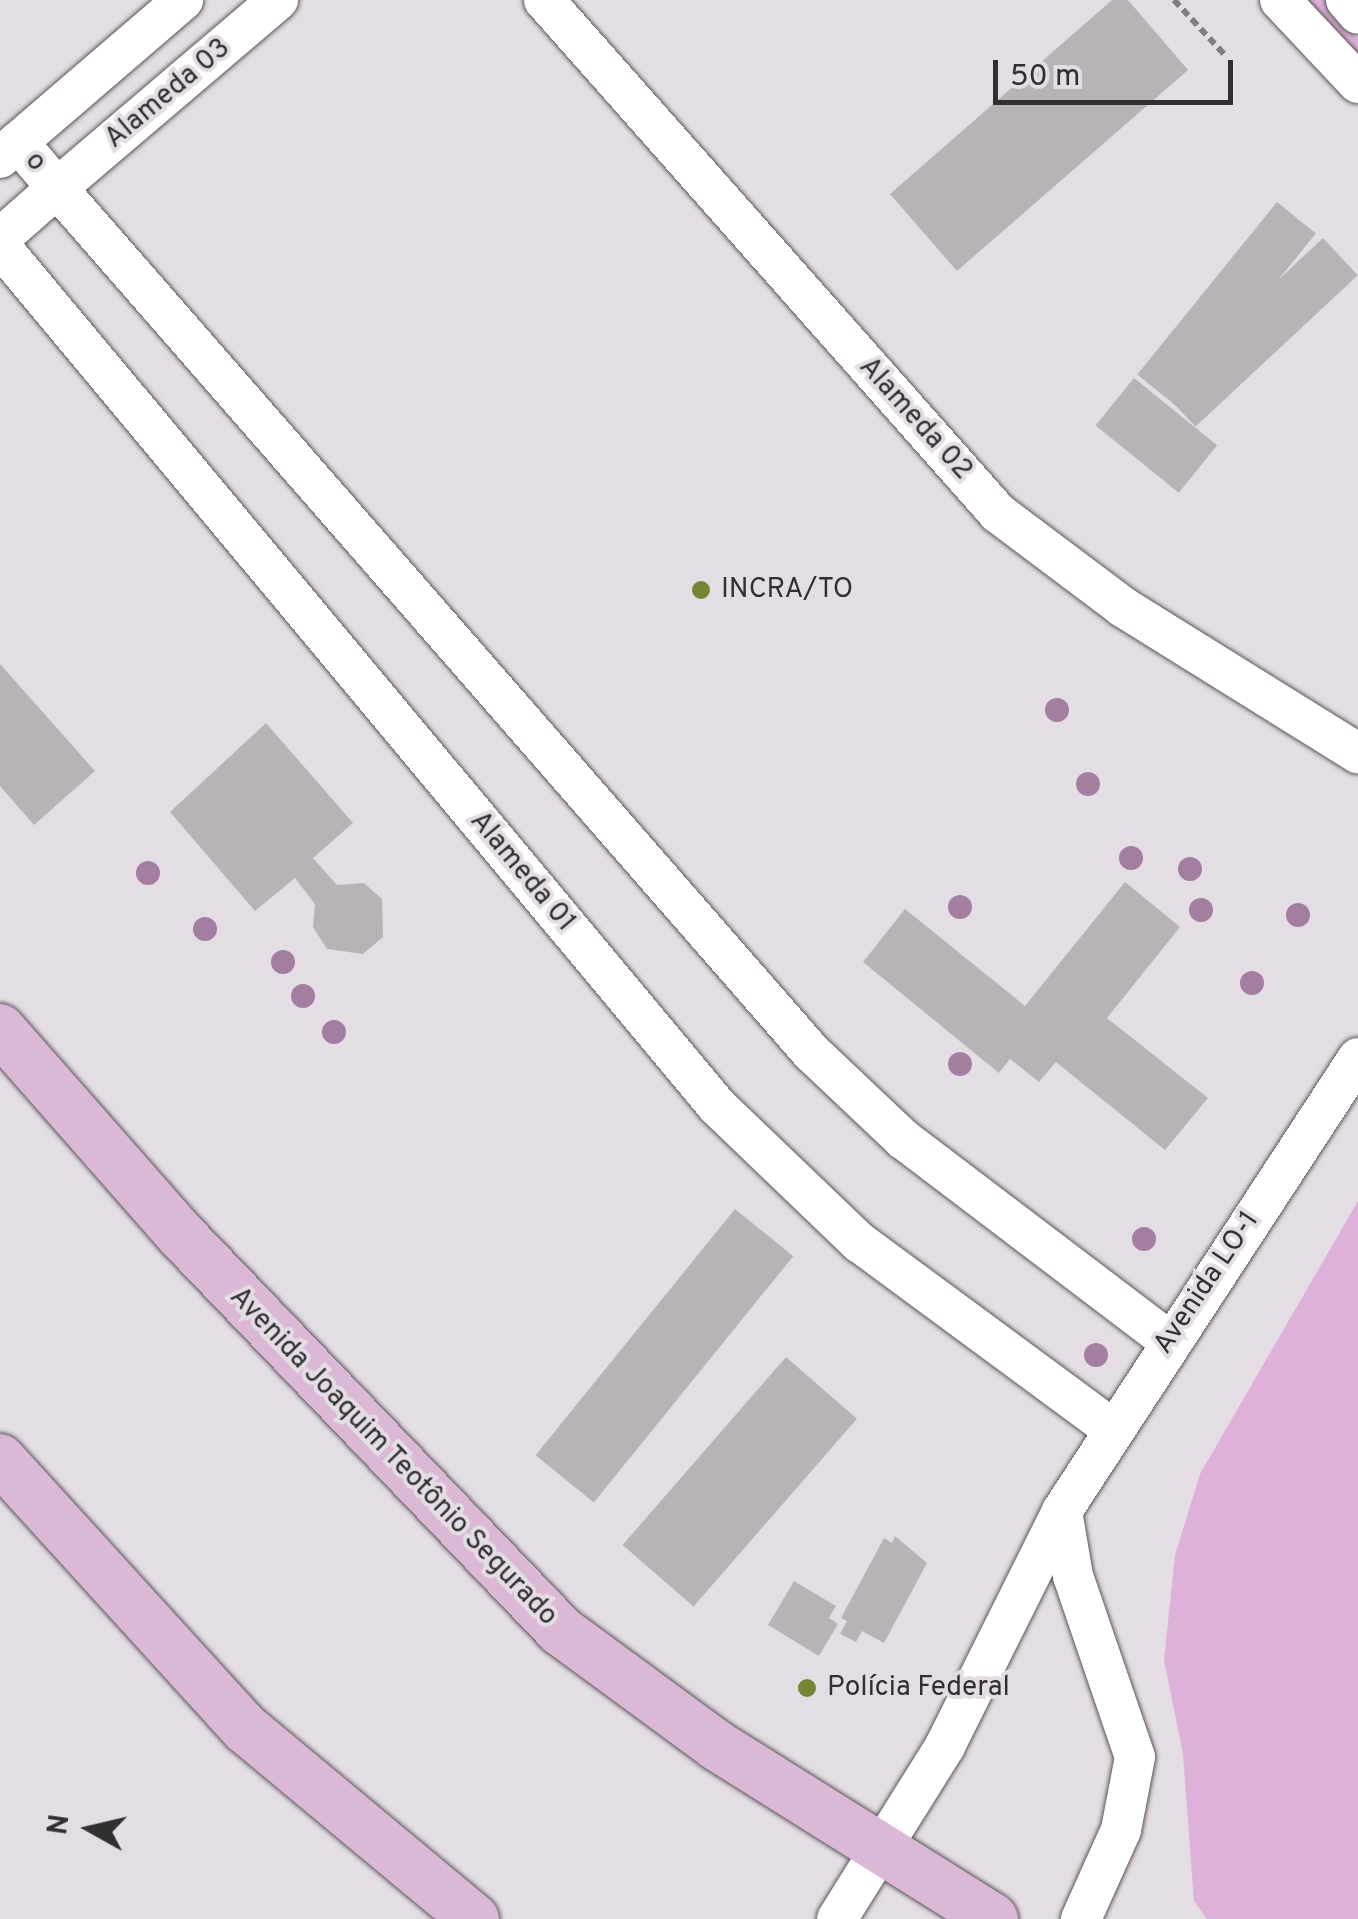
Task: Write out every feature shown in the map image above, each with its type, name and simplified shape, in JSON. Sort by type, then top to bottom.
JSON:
[{"type":"main road","name":"Avenida Joaquim Teotônio Segurado","points":[[0,1029],[222,1279],[561,1631],[716,1745],[993,1919]]},
{"type":"main road","points":[[0,1459],[246,1729],[474,1919]]},
{"type":"street","points":[[9,150],[184,0]]},
{"type":"street","name":"Alameda 03","points":[[58,188],[278,0]]},
{"type":"street","name":"Alameda 02","points":[[544,0],[998,513],[1123,607],[1358,753]]},
{"type":"street","points":[[1280,0],[1358,83]]},
{"type":"street","points":[[1346,0],[1358,14]]},
{"type":"street","name":"o","points":[[0,238],[58,188],[9,150]]},
{"type":"street","points":[[58,188],[810,1052],[903,1138],[1168,1340]]},
{"type":"street","name":"Alameda 01","points":[[0,246],[717,1106],[859,1242],[1113,1429]]},
{"type":"street","name":"Avenida LO-1","points":[[837,1919],[944,1746],[1062,1511],[1168,1340],[1358,1058]]},
{"type":"street","points":[[1062,1511],[1073,1576],[1135,1757],[1121,1830],[1082,1919]]},
{"type":"path","points":[[1174,0],[1225,55]]},
{"type":"shaded area","points":[[1296,0],[1324,0],[1358,39],[1358,67]]},
{"type":"shaded area","points":[[1358,1201],[1358,1919],[1207,1919],[1194,1901],[1183,1754],[1164,1660],[1175,1555],[1200,1474]]},
{"type":"building","points":[[1112,0],[1128,0],[1188,70],[957,271],[890,194]]},
{"type":"building","points":[[1277,202],[1316,233],[1176,406],[1137,375]]},
{"type":"building","points":[[1323,238],[1358,275],[1195,427],[1161,389]]},
{"type":"building","points":[[1134,378],[1217,445],[1179,493],[1096,425]]},
{"type":"building","points":[[0,664],[95,771],[34,825],[0,786]]},
{"type":"building","points":[[266,723],[353,823],[313,858],[337,885],[364,883],[382,899],[383,937],[363,954],[327,949],[313,927],[315,904],[295,878],[255,911],[170,812]]},
{"type":"building","points":[[1125,882],[1180,927],[1107,1018],[1208,1098],[1165,1150],[1056,1062],[1039,1082],[1010,1059],[999,1073],[863,962],[905,909],[1025,1006]]},
{"type":"building","points":[[735,1209],[793,1256],[594,1503],[536,1455]]},
{"type":"building","points":[[786,1357],[857,1419],[694,1607],[623,1545]]},
{"type":"building","points":[[895,1536],[927,1563],[884,1643],[862,1631],[856,1642],[840,1634],[847,1621],[841,1618],[884,1538],[892,1543]]},
{"type":"building","points":[[794,1581],[836,1606],[829,1618],[838,1624],[819,1656],[768,1625]]},
{"type":"place","name":"INCRA/TO","points":[[701,590]]},
{"type":"place","name":"Polícia Federal","points":[[807,1688]]}]
